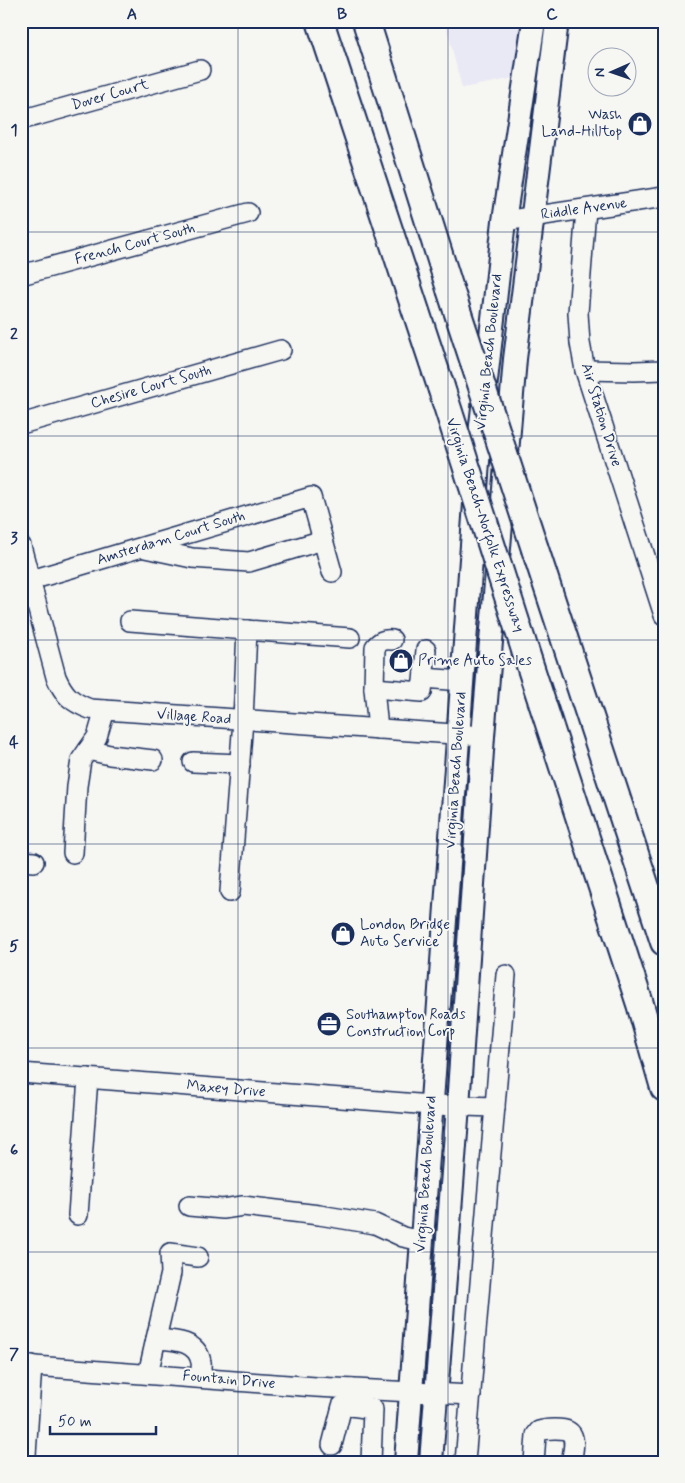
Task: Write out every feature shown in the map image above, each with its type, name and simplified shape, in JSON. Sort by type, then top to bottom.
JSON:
[{"type":"highway","name":"Virginia Beach-Norfolk Expressway","points":[[320,21],[441,387],[640,1004],[664,1088]]},
{"type":"highway","points":[[366,21],[450,289],[664,942]]},
{"type":"main road","name":"Virginia Beach Boulevard","points":[[406,1462],[480,434],[504,221],[534,21]]},
{"type":"main road","name":"Virginia Beach Boulevard","points":[[431,1462],[483,736],[515,359],[557,21]]},
{"type":"street","name":"Dover Court","points":[[21,120],[200,70]]},
{"type":"street","name":"Riddle Avenue","points":[[504,221],[664,197]]},
{"type":"street","name":"Air Station Drive","points":[[586,209],[578,313],[580,343],[585,370],[664,615]]},
{"type":"street","name":"French Court South","points":[[21,275],[248,213]]},
{"type":"street","name":"Chesire Court South","points":[[21,424],[281,350]]},
{"type":"street","points":[[585,370],[634,372],[664,370]]},
{"type":"street","name":"Amsterdam Court South","points":[[26,581],[311,497],[323,540]]},
{"type":"street","points":[[141,547],[192,558],[249,562],[323,540],[332,572]]},
{"type":"street","name":"Village Road","points":[[21,546],[26,581],[56,677],[61,688],[78,705],[90,709],[483,736]]},
{"type":"street","points":[[130,621],[350,638]]},
{"type":"street","points":[[230,892],[243,720],[247,630]]},
{"type":"street","points":[[378,729],[374,688],[375,647],[379,642],[392,640]]},
{"type":"street","points":[[374,688],[422,692],[426,650]]},
{"type":"street","points":[[424,678],[462,681]]},
{"type":"street","points":[[73,853],[77,786],[81,760],[98,737],[105,710]]},
{"type":"street","points":[[88,750],[110,755],[153,760]]},
{"type":"street","points":[[193,762],[240,764]]},
{"type":"street","points":[[465,1462],[506,975]]},
{"type":"street","name":"Maxey Drive","points":[[21,1073],[431,1105],[495,1107]]},
{"type":"street","points":[[78,1215],[88,1078]]},
{"type":"street","points":[[189,1206],[223,1209],[243,1206],[319,1215],[375,1224],[403,1237],[422,1241]]},
{"type":"street","points":[[148,1374],[171,1273],[170,1253],[198,1257]]},
{"type":"street","points":[[156,1338],[177,1340],[189,1344],[196,1350],[201,1362],[200,1378]]},
{"type":"street","points":[[26,1456],[27,1365]]},
{"type":"street","name":"Fountain Drive","points":[[27,1365],[200,1378],[352,1398],[411,1392],[471,1395]]},
{"type":"street","points":[[332,1445],[342,1406],[352,1398],[373,1409],[371,1462]]},
{"type":"street","points":[[534,1462],[536,1435],[544,1429],[569,1431],[572,1436],[571,1462]]},
{"type":"shaded area","points":[[445,21],[523,21],[515,78],[462,88]]},
{"type":"place","name":"Wash Land-Hilltop","points":[[640,124]]},
{"type":"place","name":"Prime Auto Sales","points":[[401,661]]},
{"type":"place","name":"London Bridge Auto Service","points":[[343,934]]},
{"type":"place","name":"Southampton Roads Construction Corp","points":[[329,1024]]}]
